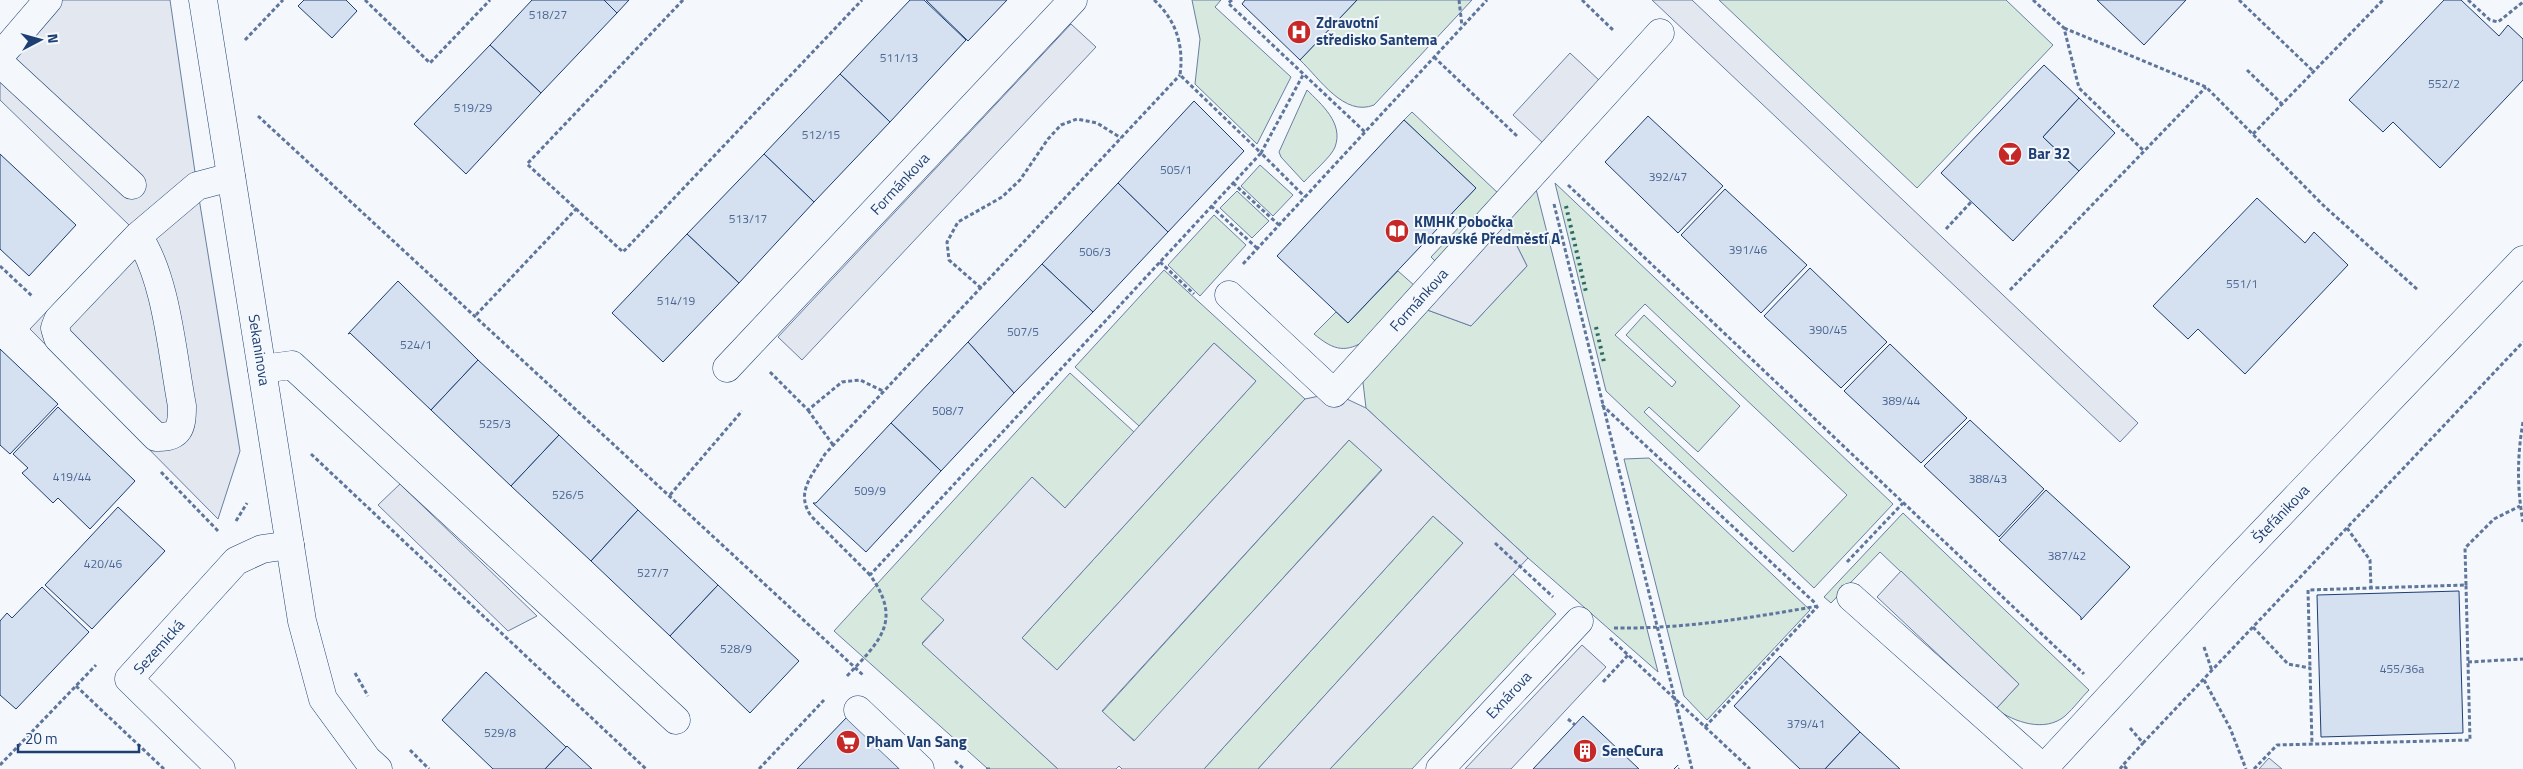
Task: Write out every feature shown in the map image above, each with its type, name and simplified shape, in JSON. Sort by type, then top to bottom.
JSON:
[{"type":"street","points":[[0,56],[48,0]]},
{"type":"street","name":"Sekaninova","points":[[203,0],[302,621],[323,699],[367,760],[378,769]]},
{"type":"street","name":"Formánkova","points":[[727,368],[1073,0]]},
{"type":"street","name":"Formánkova","points":[[1229,295],[1334,393],[1660,33]]},
{"type":"street","points":[[0,63],[132,185]]},
{"type":"street","points":[[138,236],[149,253],[158,276],[182,406],[182,422],[177,432],[168,438],[156,436],[58,338],[54,328],[58,320],[138,236],[197,186],[231,177]]},
{"type":"street","name":"Štefánikova","points":[[2043,769],[2225,572],[2523,260]]},
{"type":"street","points":[[262,369],[292,365],[676,720]]},
{"type":"street","name":"Sezemická","points":[[221,769],[129,679],[236,561],[262,550],[290,545]]},
{"type":"street","points":[[1851,597],[2043,769]]},
{"type":"street","name":"Exnárova","points":[[1440,769],[1579,621]]},
{"type":"street","points":[[858,710],[920,769]]},
{"type":"path","points":[[239,46],[283,0]]},
{"type":"path","points":[[365,0],[430,63],[490,0]]},
{"type":"path","points":[[683,0],[527,164],[623,252],[862,0]]},
{"type":"path","points":[[842,681],[881,638],[886,614],[882,592],[870,575],[811,516],[805,506],[803,496],[806,486],[825,454],[833,445],[1180,74],[1181,47],[1178,34],[1167,13],[1154,0]]},
{"type":"path","points":[[1232,0],[1228,3],[1365,132]]},
{"type":"path","points":[[1459,0],[1462,27]]},
{"type":"path","points":[[1229,295],[1222,288],[1487,0]]},
{"type":"path","points":[[1582,0],[1617,33]]},
{"type":"path","points":[[2033,0],[2064,28],[2206,87],[2325,207],[2418,290]]},
{"type":"path","points":[[2238,0],[2314,72]]},
{"type":"path","points":[[2253,134],[2384,0]]},
{"type":"path","points":[[2468,0],[2490,20],[2498,22],[2523,2]]},
{"type":"path","points":[[2064,28],[2079,88],[2144,151]]},
{"type":"path","points":[[1434,57],[1523,141]]},
{"type":"path","points":[[2247,70],[2282,104]]},
{"type":"path","points":[[1180,74],[1305,197]]},
{"type":"path","points":[[870,575],[1260,153],[1303,75]]},
{"type":"path","points":[[2010,290],[2206,87]]},
{"type":"path","points":[[257,116],[855,667]]},
{"type":"path","points":[[981,288],[948,260],[947,242],[958,222],[1002,197],[1020,180],[1048,139],[1061,125],[1077,119],[1097,123],[1121,138]]},
{"type":"path","points":[[1544,162],[1601,404],[1692,769]]},
{"type":"path","points":[[1233,183],[1279,225]]},
{"type":"path","points":[[1567,184],[2090,680]]},
{"type":"path","points":[[1946,229],[1972,202]]},
{"type":"path","points":[[1211,206],[1258,249]]},
{"type":"path","points":[[476,316],[577,208]]},
{"type":"path","points":[[1160,262],[1198,298]]},
{"type":"path","points":[[0,266],[34,299]]},
{"type":"path","points":[[2120,769],[2523,342]]},
{"type":"path","points":[[746,348],[808,410],[833,445]]},
{"type":"path","points":[[808,410],[842,382],[860,380],[883,392]]},
{"type":"path","points":[[1601,404],[1819,606]]},
{"type":"path","points":[[670,495],[742,411]]},
{"type":"path","points":[[2523,422],[2518,451],[2520,506],[2523,522]]},
{"type":"path","points":[[307,458],[305,448],[646,769]]},
{"type":"path","points":[[1844,565],[1903,503]]},
{"type":"path","points":[[2254,769],[2277,745],[2470,740],[2465,548],[2494,519],[2520,506]]},
{"type":"path","points":[[2347,528],[2370,560],[2371,588]]},
{"type":"path","points":[[2312,744],[2308,590],[2466,585]]},
{"type":"path","points":[[1812,600],[1818,593]]},
{"type":"path","points":[[1607,628],[1657,629],[1709,624],[1819,606]]},
{"type":"path","points":[[1706,727],[1819,606]]},
{"type":"path","points":[[2253,627],[2288,664],[2310,668]]},
{"type":"path","points":[[2202,640],[2212,670]]},
{"type":"path","points":[[1603,682],[1628,655]]},
{"type":"path","points":[[2468,662],[2523,659]]},
{"type":"path","points":[[354,670],[370,701]]},
{"type":"path","points":[[2203,679],[2230,728],[2246,769]]},
{"type":"path","points":[[76,686],[164,769]]},
{"type":"path","points":[[759,769],[830,694]]},
{"type":"path","points":[[1674,698],[1750,769]]},
{"type":"path","points":[[1568,719],[1575,725]]},
{"type":"path","points":[[2125,721],[2143,743]]},
{"type":"path","points":[[404,744],[429,769]]},
{"type":"path","points":[[2123,765],[2127,769]]},
{"type":"path","points":[[986,769],[992,769]]},
{"type":"shaded area","points":[[36,0],[170,0],[197,186],[240,451],[218,519],[30,329],[129,225],[0,100],[0,40]]},
{"type":"shaded area","points":[[1192,0],[1221,0],[1215,7],[1291,77],[1257,144],[1195,84],[1200,39]]},
{"type":"shaded area","points":[[1357,0],[1472,0],[1374,105],[1363,107],[1353,106],[1333,94],[1300,60]]},
{"type":"shaded area","points":[[1652,0],[1692,0],[2138,423],[2120,442]]},
{"type":"shaded area","points":[[1719,0],[2006,0],[2053,45],[1917,188]]},
{"type":"shaded area","points":[[1071,24],[1096,47],[802,360],[778,337]]},
{"type":"shaded area","points":[[1570,53],[1601,82],[1544,144],[1513,115]]},
{"type":"shaded area","points":[[1307,90],[1330,115],[1334,122],[1337,138],[1335,147],[1330,155],[1304,182],[1281,157],[1279,152]]},
{"type":"shaded area","points":[[1412,112],[1499,194],[1436,262],[1431,257],[1462,224],[1452,213],[1476,188],[1404,120]]},
{"type":"shaded area","points":[[1260,165],[1293,195],[1273,216],[1241,186]]},
{"type":"shaded area","points":[[1555,183],[1893,504],[1814,588],[1606,391]],"holes":[[[1645,304],[1847,495],[1793,552],[1644,412],[1649,407],[1698,452],[1740,406],[1644,315],[1626,335],[1676,382],[1672,387],[1615,335]]]},
{"type":"shaded area","points":[[1535,185],[1658,672],[1528,558],[1366,408],[1362,374],[1422,308],[1471,326],[1527,266],[1504,220]]},
{"type":"shaded area","points":[[1237,191],[1269,221],[1252,238],[1220,208]]},
{"type":"shaded area","points":[[1214,215],[1246,245],[1200,296],[1168,265]]},
{"type":"shaded area","points":[[1504,220],[1527,266],[1471,326],[1422,308]]},
{"type":"shaded area","points":[[1164,270],[1305,399],[1057,670],[1022,638],[1256,381],[1214,343],[1139,426],[1075,367]]},
{"type":"shaded area","points":[[1398,271],[1415,286],[1363,342],[1349,348],[1337,348],[1314,334],[1336,312],[1348,323]]},
{"type":"shaded area","points":[[1214,343],[1256,381],[1022,638],[1057,670],[1305,399],[1334,393],[1366,408],[1528,558],[1330,769],[1258,769],[1463,543],[1433,516],[1204,769],[1122,769],[1119,766],[1116,769],[1058,769],[922,644],[944,620],[921,599],[1032,477],[1065,508]],"holes":[[[1349,440],[1382,470],[1134,741],[1102,711]]]},
{"type":"shaded area","points":[[1070,373],[1134,432],[1065,508],[1032,477],[944,620],[922,643],[1058,769],[988,769],[834,631]]},
{"type":"shaded area","points":[[1349,440],[1382,469],[1135,741],[1102,712]]},
{"type":"shaded area","points":[[1649,458],[1810,610],[1707,720],[1684,696],[1624,459]]},
{"type":"shaded area","points":[[400,484],[537,616],[508,631],[378,505]]},
{"type":"shaded area","points":[[1903,513],[2089,690],[2065,716],[2057,721],[2039,725],[2020,721],[1996,709],[2019,684],[1880,552],[1831,603],[1824,597]]},
{"type":"shaded area","points":[[1433,516],[1463,543],[1258,769],[1204,769]]},
{"type":"shaded area","points":[[1901,571],[2019,684],[1996,709],[1877,597]]},
{"type":"shaded area","points":[[1513,574],[1556,614],[1412,769],[1330,769]]},
{"type":"shaded area","points":[[1582,645],[1606,667],[1511,769],[1465,769]]},
{"type":"shaded area","points":[[2269,758],[2282,769],[2259,769]]},
{"type":"building","points":[[304,0],[346,0],[357,11],[332,38],[298,6]]},
{"type":"building","points":[[532,0],[604,0],[617,13],[541,93],[490,45]]},
{"type":"building","points":[[604,0],[629,0],[617,13]]},
{"type":"building","points":[[910,0],[924,0],[966,40],[890,122],[840,74]]},
{"type":"building","points":[[926,0],[1007,0],[968,41]]},
{"type":"building","name":"Zdravotní středisko Santema","points":[[1245,0],[1357,0],[1300,60],[1242,4]]},
{"type":"building","points":[[2097,0],[2186,0],[2144,45]]},
{"type":"building","points":[[2444,0],[2461,0],[2499,36],[2508,25],[2523,39],[2523,80],[2440,168],[2393,122],[2383,132],[2349,100]]},
{"type":"building","points":[[490,45],[541,93],[466,174],[414,124]]},
{"type":"building","name":"Bar 32","points":[[2044,65],[2079,98],[2043,137],[2079,171],[2013,241],[1941,173]]},
{"type":"building","points":[[840,74],[890,122],[814,202],[764,154]]},
{"type":"building","points":[[2079,98],[2115,133],[2079,171],[2043,137]]},
{"type":"building","points":[[1194,101],[1244,151],[1168,232],[1118,183]]},
{"type":"building","points":[[1648,116],[1723,186],[1678,233],[1605,162]]},
{"type":"building","points":[[1404,120],[1476,188],[1348,323],[1277,256]]},
{"type":"building","points":[[0,154],[76,225],[29,276],[0,249]]},
{"type":"building","points":[[764,154],[814,202],[739,283],[687,234]]},
{"type":"building","points":[[1118,183],[1168,232],[1093,312],[1042,264]]},
{"type":"building","points":[[1725,189],[1807,265],[1761,313],[1681,235]]},
{"type":"building","points":[[2257,198],[2305,243],[2314,232],[2348,265],[2245,374],[2198,329],[2188,339],[2153,306]]},
{"type":"building","points":[[687,234],[739,283],[663,362],[612,313]]},
{"type":"building","points":[[1042,264],[1093,312],[1014,393],[968,342]]},
{"type":"building","points":[[1810,268],[1887,342],[1841,388],[1764,316]]},
{"type":"building","points":[[398,281],[478,360],[431,410],[350,333],[348,334]]},
{"type":"building","points":[[968,342],[1014,393],[941,471],[891,423]]},
{"type":"building","points":[[1890,344],[1967,418],[1921,463],[1844,391]]},
{"type":"building","points":[[0,349],[58,404],[10,454],[0,445]]},
{"type":"building","points":[[478,360],[559,435],[511,486],[431,410]]},
{"type":"building","points":[[58,407],[135,481],[90,529],[58,498],[53,503],[22,473],[28,468],[13,454]]},
{"type":"building","points":[[1970,420],[2044,489],[1999,537],[1924,466]]},
{"type":"building","points":[[891,423],[941,471],[866,552],[813,503],[816,503]]},
{"type":"building","points":[[559,435],[638,510],[591,561],[511,486]]},
{"type":"building","points":[[2046,490],[2130,567],[2081,620],[2081,617],[1999,540]]},
{"type":"building","points":[[118,507],[165,551],[92,629],[45,585]]},
{"type":"building","points":[[638,510],[718,585],[670,636],[591,561]]},
{"type":"building","points":[[718,585],[799,661],[750,713],[670,636]]},
{"type":"building","points":[[42,587],[89,632],[16,709],[0,695],[0,621],[7,613],[12,618]]},
{"type":"building","points":[[2459,591],[2463,733],[2321,737],[2317,595]]},
{"type":"building","points":[[1780,656],[1860,732],[1825,769],[1800,769],[1734,706]]},
{"type":"building","points":[[486,672],[566,747],[545,769],[493,769],[442,720]]},
{"type":"building","name":"SeneCura","points":[[1583,716],[1639,769],[1533,769]]},
{"type":"building","name":"Pham Van Sang","points":[[847,717],[903,769],[797,769]]},
{"type":"building","points":[[1860,732],[1900,769],[1825,769]]},
{"type":"building","points":[[567,746],[592,769],[545,769]]},
{"type":"hedge","points":[[1566,206],[1586,292]]},
{"type":"hedge","points":[[1596,327],[1604,362]]},
{"type":"fence","points":[[1674,769],[1678,765],[1679,769]]},
{"type":"place","name":"Zdravotní středisko Santema","points":[[1299,32]]},
{"type":"place","name":"Bar 32","points":[[2010,154]]},
{"type":"place","name":"KMHK Pobočka Moravské Předměstí A","points":[[1397,231]]},
{"type":"place","name":"Pham Van Sang","points":[[848,742]]},
{"type":"place","name":"SeneCura","points":[[1585,751]]}]
